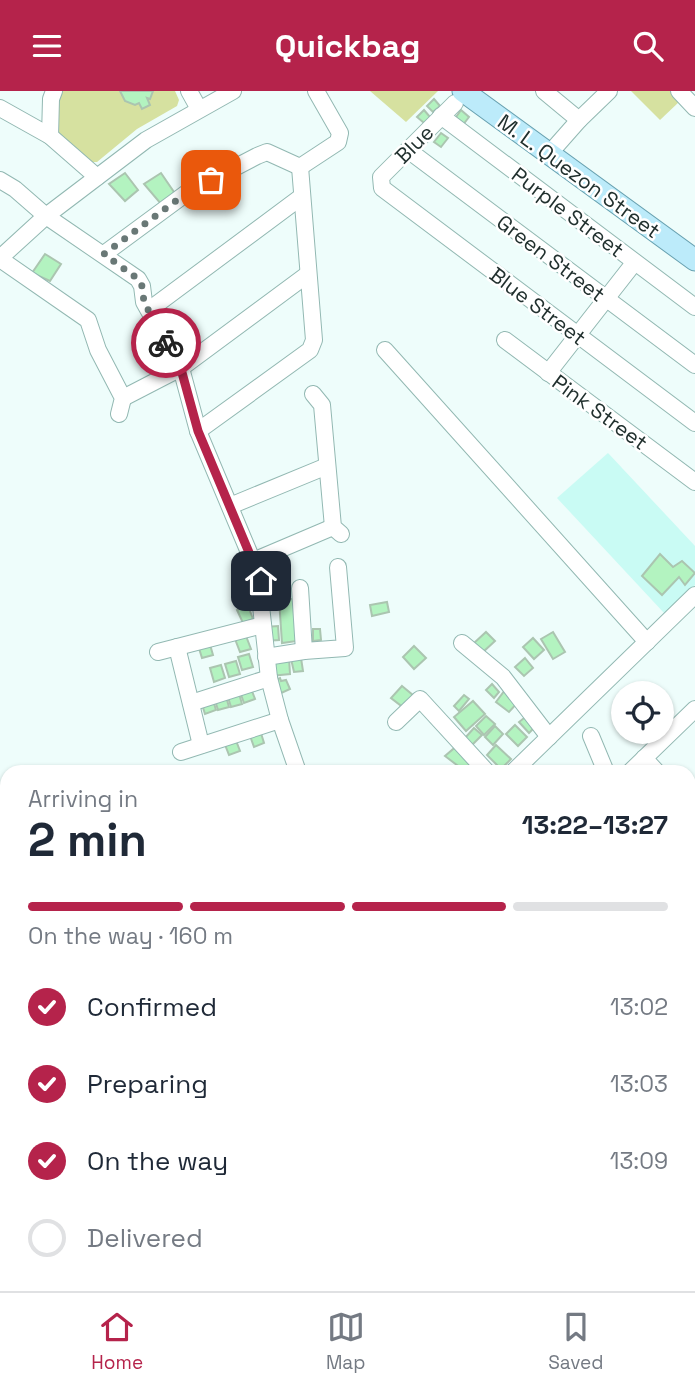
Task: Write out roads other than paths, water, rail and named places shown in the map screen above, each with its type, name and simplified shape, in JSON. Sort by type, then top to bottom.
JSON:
[{"type":"main road","name":"M. L. Quezon Street","points":[[459,97],[549,154],[695,260]]},
{"type":"street","points":[[50,136],[51,99],[54,91]]},
{"type":"street","points":[[189,91],[200,109]]},
{"type":"street","points":[[119,414],[123,398],[99,350],[88,320],[0,259],[46,216],[146,139],[233,91]]},
{"type":"street","points":[[300,167],[338,142],[343,132],[316,91]]},
{"type":"street","points":[[544,91],[579,120]]},
{"type":"street","points":[[549,154],[609,91]]},
{"type":"street","points":[[679,91],[695,108]]},
{"type":"street","name":"Blue","points":[[382,188],[381,177],[459,97]]},
{"type":"street","points":[[0,108],[50,136],[97,177]]},
{"type":"street","name":"Purple Street","points":[[442,116],[695,307]]},
{"type":"street","points":[[104,254],[188,192],[269,146],[300,167]]},
{"type":"street","name":"Green Street","points":[[408,150],[695,365]]},
{"type":"street","points":[[198,431],[310,350],[314,340],[300,167]]},
{"type":"street","points":[[0,180],[15,189],[46,216],[138,279],[142,286],[144,302],[181,369],[198,431],[253,561],[261,589],[269,678],[296,765]]},
{"type":"street","name":"Blue Street","points":[[382,188],[695,423]]},
{"type":"street","points":[[149,310],[301,197]]},
{"type":"street","points":[[548,373],[634,263]]},
{"type":"street","points":[[123,398],[181,369],[308,274]]},
{"type":"street","name":"Pink Street","points":[[505,341],[695,482]]},
{"type":"street","points":[[385,350],[648,642]]},
{"type":"street","points":[[253,561],[337,530],[327,466],[322,405],[313,394]]},
{"type":"street","points":[[230,506],[327,466]]},
{"type":"street","points":[[266,657],[345,648],[338,567]]},
{"type":"street","points":[[300,588],[304,651]]},
{"type":"street","points":[[520,765],[695,595]]},
{"type":"street","points":[[158,652],[263,625]]},
{"type":"street","points":[[462,643],[503,677],[549,737]]},
{"type":"street","points":[[177,647],[201,745]]},
{"type":"street","points":[[191,703],[269,678]]},
{"type":"street","points":[[396,722],[420,699],[481,765]]},
{"type":"street","points":[[637,765],[695,709]]},
{"type":"street","points":[[181,752],[280,720]]},
{"type":"street","points":[[591,736],[603,765]]},
{"type":"street","points":[[644,758],[650,765]]}]
